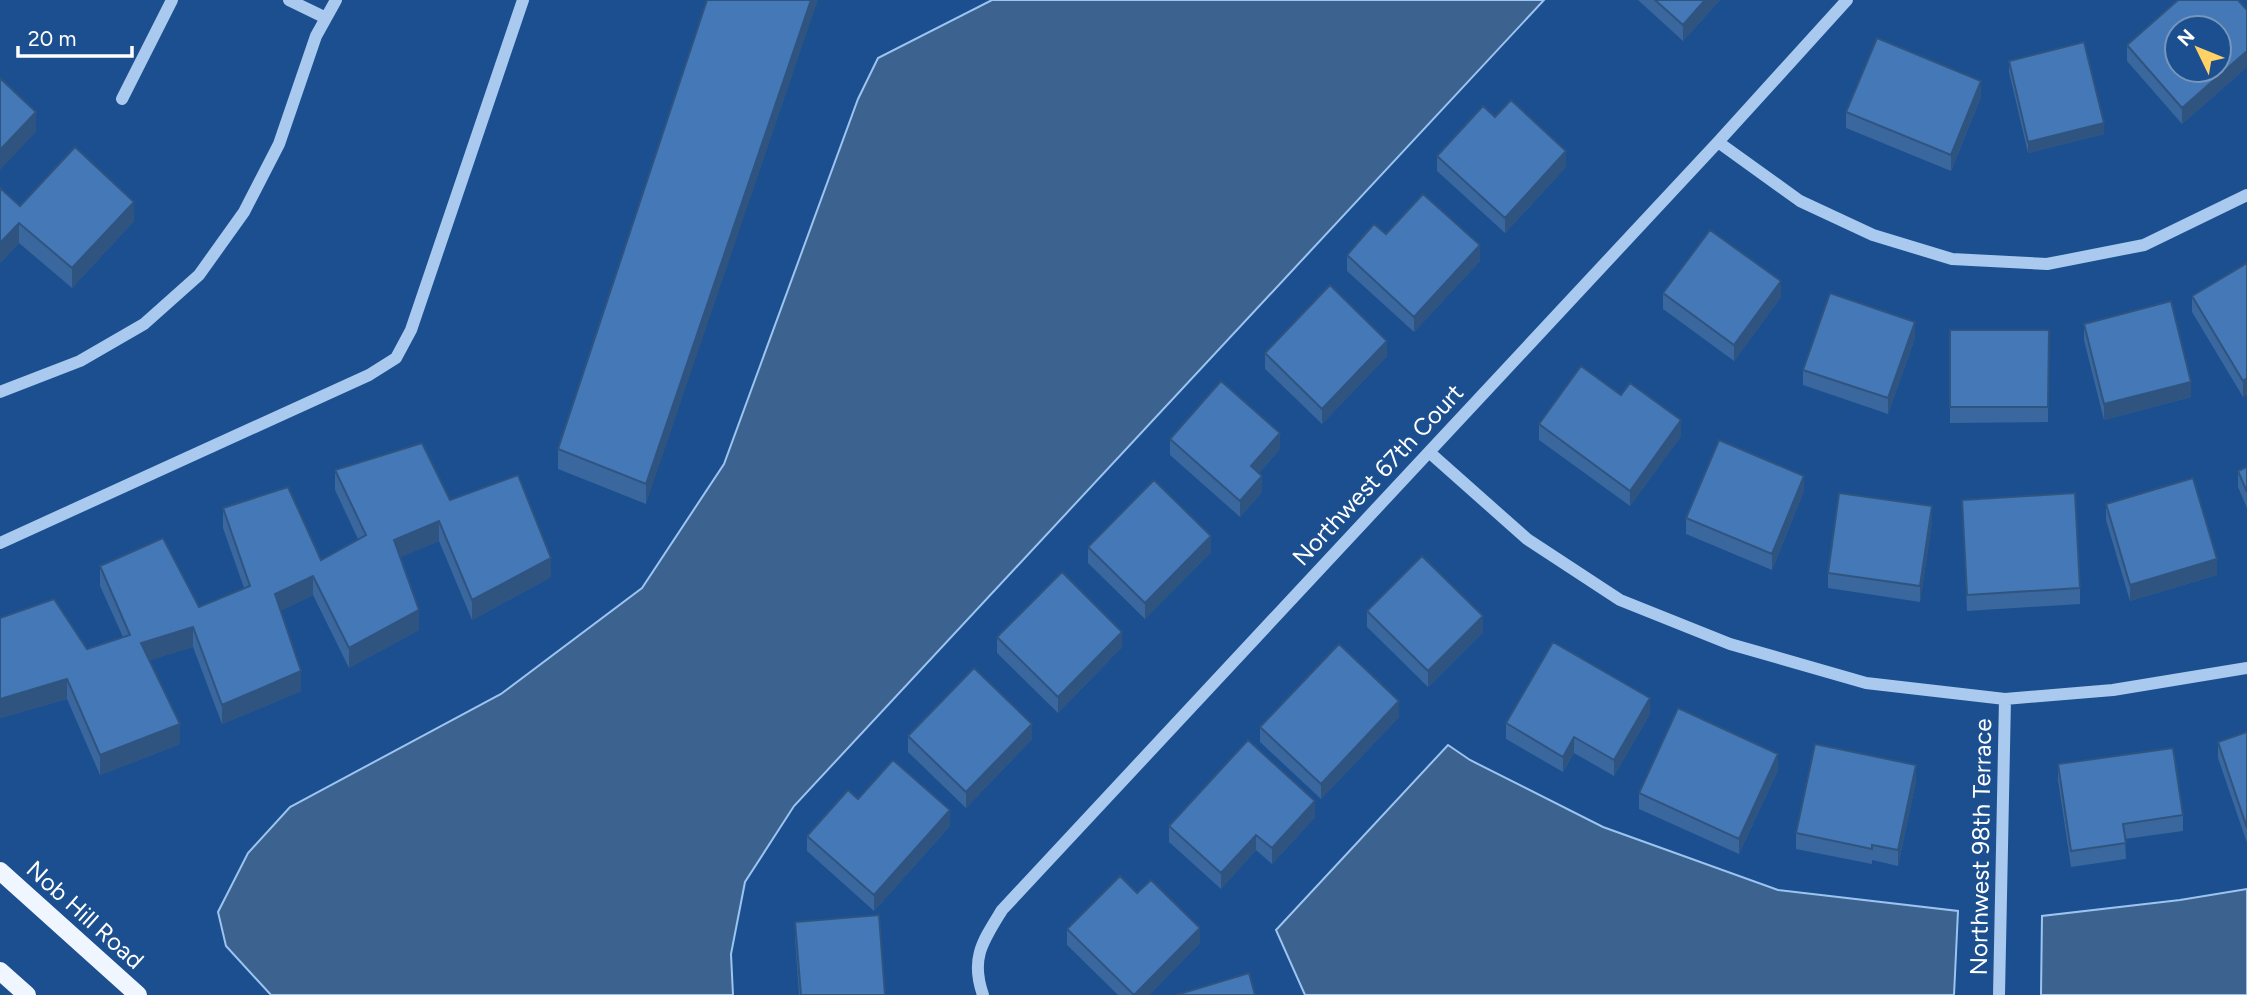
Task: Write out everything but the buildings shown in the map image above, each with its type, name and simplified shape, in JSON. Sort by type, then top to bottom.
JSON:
[{"type":"main road","name":"Nob Hill Road","points":[[0,871],[138,995]]},
{"type":"main road","points":[[0,971],[27,995]]},
{"type":"street","points":[[122,99],[172,0]]},
{"type":"street","points":[[289,0],[326,18]]},
{"type":"street","points":[[0,392],[80,361],[144,324],[199,275],[244,212],[279,144],[316,36],[336,0]]},
{"type":"street","points":[[0,542],[369,374],[396,358],[411,330],[523,0]]},
{"type":"street","name":"Northwest 67th Court","points":[[983,995],[978,980],[979,948],[1002,910],[1847,0]]},
{"type":"street","points":[[1718,142],[1800,201],[1873,235],[1952,259],[2047,264],[2144,245],[2247,195]]},
{"type":"street","points":[[1429,452],[1527,539],[1620,600],[1730,644],[1866,682],[2005,699],[2113,691],[2247,668]]},
{"type":"street","name":"Northwest 98th Terrace","points":[[1999,995],[2005,699]]},
{"type":"water","points":[[992,0],[1544,0],[794,806],[745,882],[731,954],[733,995],[271,995],[226,946],[218,912],[248,853],[290,807],[501,694],[642,588],[724,464],[858,99],[878,58]]},
{"type":"water","points":[[1448,745],[1470,760],[1603,827],[1778,890],[1958,911],[1954,995],[1305,995],[1276,930]]},
{"type":"water","points":[[2247,889],[2247,995],[2041,995],[2042,916],[2180,900]]}]
